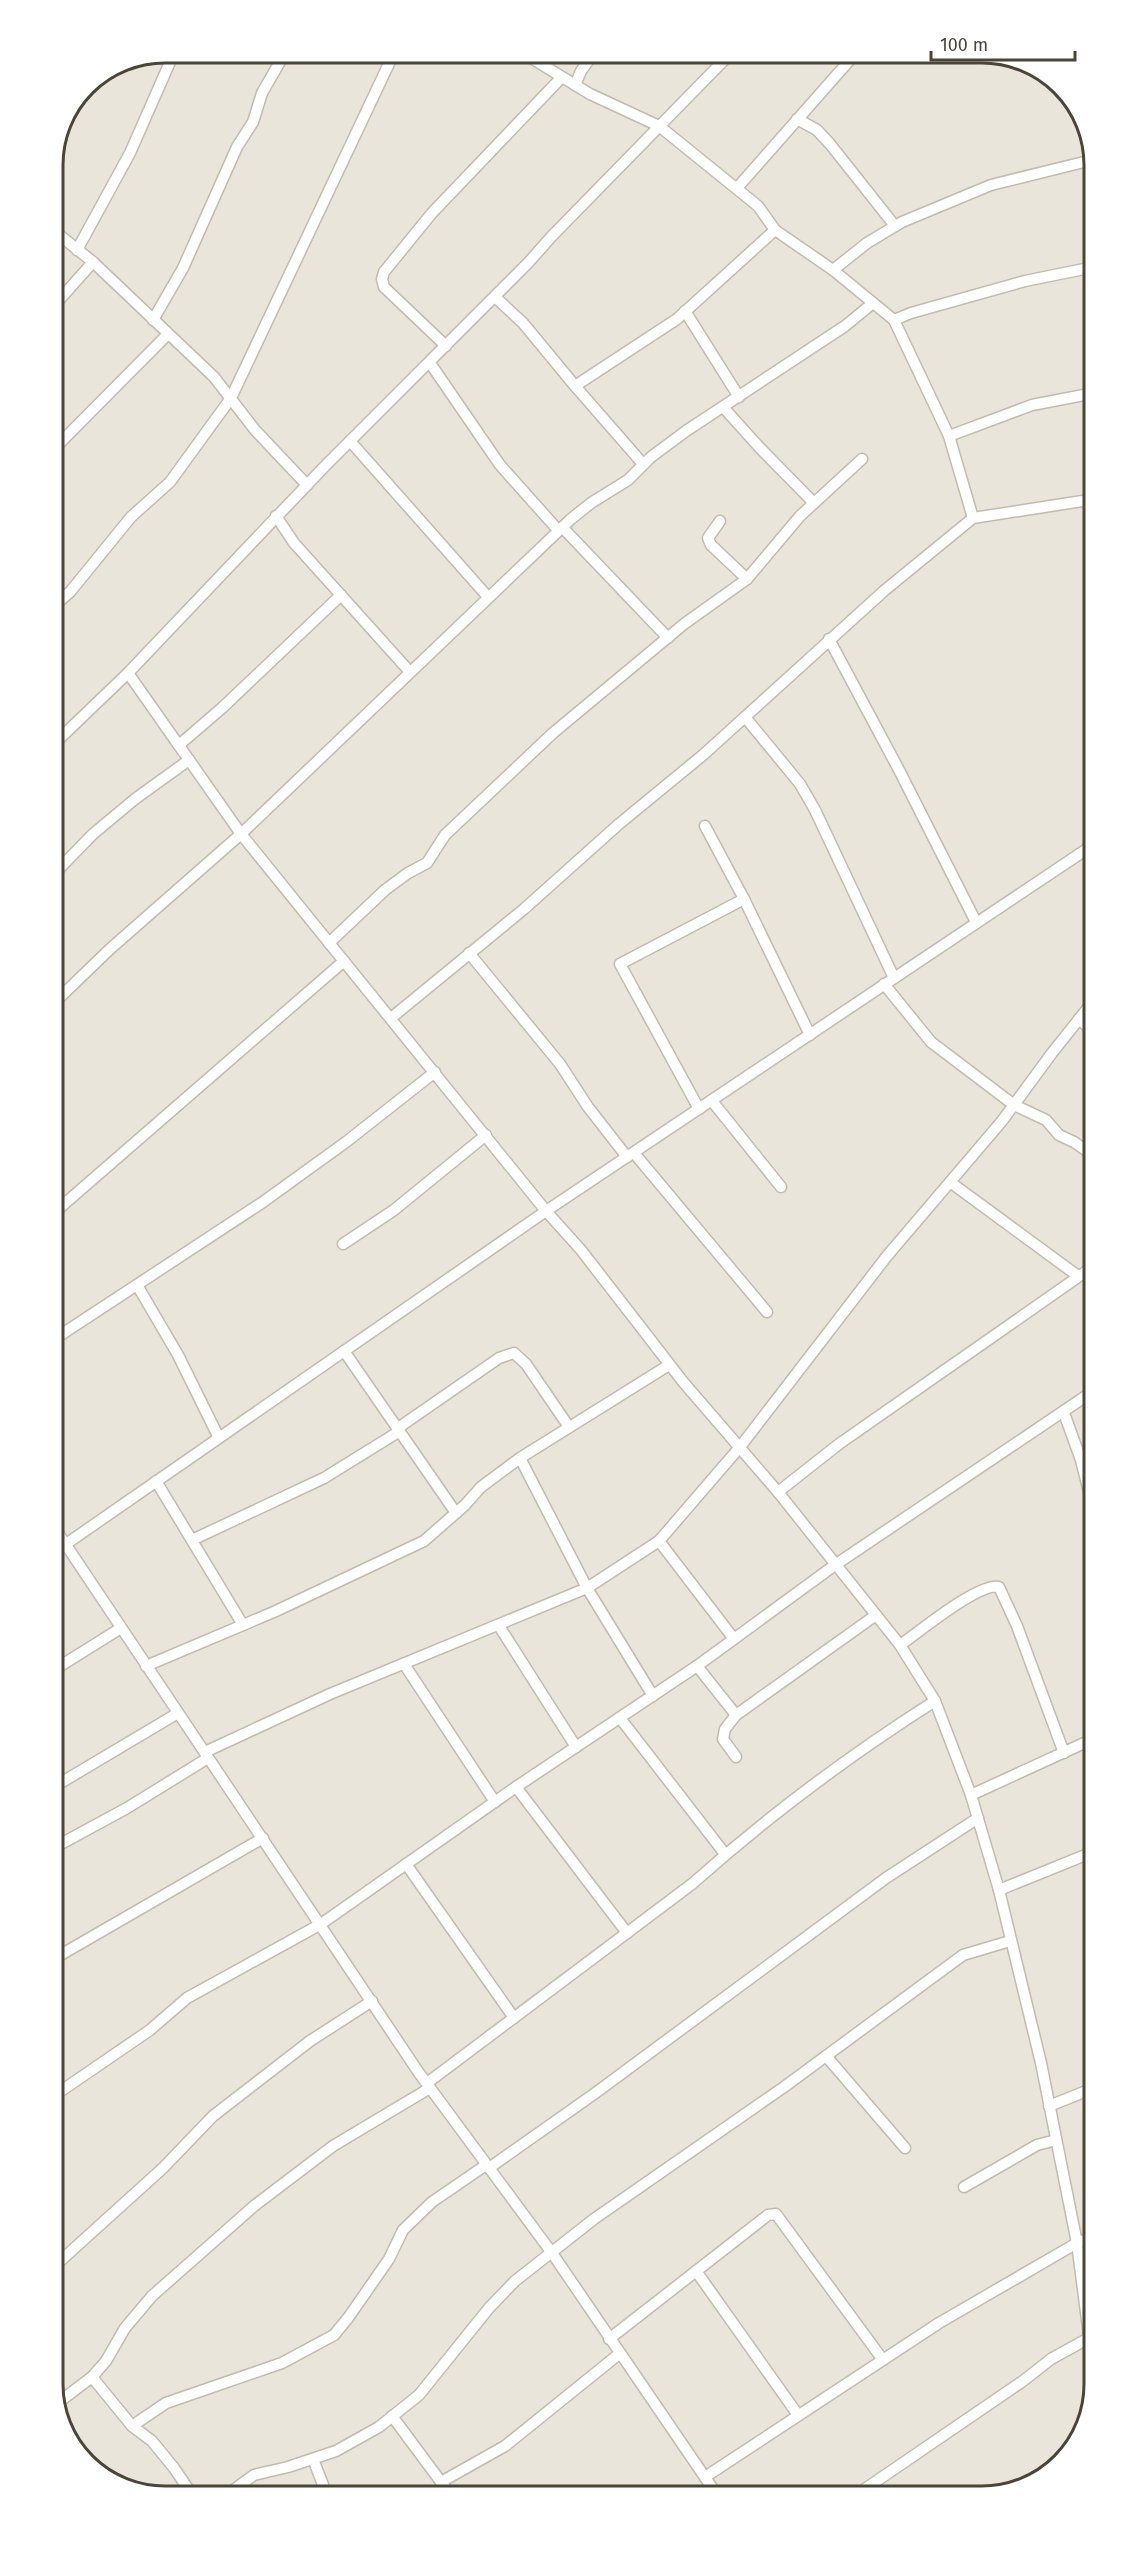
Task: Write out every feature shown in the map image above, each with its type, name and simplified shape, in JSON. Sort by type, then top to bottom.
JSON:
[{"type":"street","points":[[77,250],[130,153],[169,63]]},
{"type":"street","points":[[153,320],[183,268],[237,147],[253,122],[262,93],[279,63]]},
{"type":"street","points":[[63,598],[131,517],[170,482],[231,398],[389,63]]},
{"type":"street","points":[[538,63],[575,86],[659,126],[758,206],[775,230],[833,270],[894,320],[949,436],[973,519]]},
{"type":"street","points":[[575,86],[587,63]]},
{"type":"street","points":[[63,735],[128,673],[276,516],[495,297],[721,63]]},
{"type":"street","points":[[737,188],[847,63]]},
{"type":"street","points":[[446,346],[384,287],[382,279],[384,272],[432,213],[561,78]]},
{"type":"street","points":[[797,119],[817,130],[830,144],[895,226]]},
{"type":"street","points":[[833,270],[867,243],[895,226],[991,185],[1084,162]]},
{"type":"street","points":[[575,386],[685,311],[775,230]]},
{"type":"street","points":[[63,238],[93,262],[214,377],[255,430],[307,485]]},
{"type":"street","points":[[63,296],[93,262]]},
{"type":"street","points":[[894,320],[911,313],[1025,281],[1084,269]]},
{"type":"street","points":[[495,297],[523,323],[644,464]]},
{"type":"street","points":[[63,994],[110,949],[241,834],[560,529],[591,503],[628,480],[644,464],[686,431],[846,326],[873,303]]},
{"type":"street","points":[[685,311],[739,397]]},
{"type":"street","points":[[63,441],[168,334]]},
{"type":"street","points":[[430,363],[500,465],[668,638]]},
{"type":"street","points":[[949,436],[1032,405],[1084,395]]},
{"type":"street","points":[[723,407],[814,503]]},
{"type":"street","points":[[350,441],[488,597]]},
{"type":"street","points":[[329,943],[385,890],[408,873],[428,863],[445,835],[553,733],[668,638],[747,579],[814,503],[862,459]]},
{"type":"street","points":[[391,1017],[524,909],[619,824],[745,717],[885,590],[973,519],[1084,501]]},
{"type":"street","points":[[276,516],[294,543],[410,672]]},
{"type":"street","points":[[720,521],[708,538],[711,545],[747,579]]},
{"type":"street","points":[[179,745],[222,708],[341,595]]},
{"type":"street","points":[[829,639],[976,922]]},
{"type":"street","points":[[128,673],[241,834],[546,1211],[581,1250],[669,1365],[778,1492],[900,1645],[935,1701],[971,1795],[999,1890],[1041,2063],[1077,2243],[1084,2298]]},
{"type":"street","points":[[745,717],[800,784],[815,810],[894,978]]},
{"type":"street","points":[[63,865],[93,834],[135,799],[189,760]]},
{"type":"street","points":[[705,826],[744,899],[810,1035]]},
{"type":"street","points":[[63,1546],[546,1211],[1084,851]]},
{"type":"street","points":[[699,1109],[620,964],[744,899]]},
{"type":"street","points":[[469,953],[560,1064],[588,1107],[767,1312]]},
{"type":"street","points":[[63,1206],[344,961]]},
{"type":"street","points":[[884,984],[931,1042],[1014,1105],[1046,1120],[1059,1135],[1084,1149]]},
{"type":"street","points":[[63,1843],[127,1808],[207,1755],[404,1664],[587,1588],[659,1541],[740,1447],[887,1256],[1014,1105],[1084,1013]]},
{"type":"street","points":[[1079,1019],[1084,1024]]},
{"type":"street","points":[[63,1333],[263,1202],[346,1142],[435,1072]]},
{"type":"street","points":[[712,1101],[781,1187]]},
{"type":"street","points":[[343,1244],[394,1210],[486,1135]]},
{"type":"street","points":[[950,1182],[1078,1276]]},
{"type":"street","points":[[778,1492],[839,1444],[1084,1273]]},
{"type":"street","points":[[138,1285],[178,1355],[219,1438]]},
{"type":"street","points":[[344,1351],[456,1513]]},
{"type":"street","points":[[192,1540],[324,1478],[399,1430],[499,1358],[514,1353],[526,1364],[569,1427]]},
{"type":"street","points":[[146,1666],[243,1625],[424,1541],[456,1513],[481,1486],[520,1458],[669,1365]]},
{"type":"street","points":[[63,2090],[150,2030],[188,1998],[321,1924],[516,1787],[697,1666],[836,1565],[1084,1398]]},
{"type":"street","points":[[1064,1413],[1084,1478]]},
{"type":"street","points":[[520,1458],[587,1588],[653,1696]]},
{"type":"street","points":[[156,1481],[243,1625]]},
{"type":"street","points":[[659,1541],[734,1639]]},
{"type":"street","points":[[63,1550],[121,1628],[429,2086],[552,2253],[711,2486]]},
{"type":"street","points":[[900,1645],[970,1597],[990,1586],[999,1587],[1017,1626],[1064,1753]]},
{"type":"street","points":[[736,1757],[723,1739],[726,1729],[736,1715],[876,1615]]},
{"type":"street","points":[[499,1626],[576,1747]]},
{"type":"street","points":[[63,1664],[121,1628]]},
{"type":"street","points":[[404,1664],[495,1802]]},
{"type":"street","points":[[697,1666],[736,1715]]},
{"type":"street","points":[[64,2398],[92,2377],[106,2361],[126,2328],[152,2296],[254,2206],[333,2145],[429,2086],[514,2018],[692,1884],[725,1854],[840,1766],[935,1701]]},
{"type":"street","points":[[63,1781],[178,1713]]},
{"type":"street","points":[[620,1718],[725,1854]]},
{"type":"street","points":[[971,1795],[1084,1743]]},
{"type":"street","points":[[516,1787],[627,1933]]},
{"type":"street","points":[[132,2426],[166,2403],[282,2363],[334,2334],[348,2318],[389,2259],[403,2230],[432,2202],[594,2094],[886,1878],[978,1818]]},
{"type":"street","points":[[63,1954],[263,1838]]},
{"type":"street","points":[[999,1890],[1084,1856]]},
{"type":"street","points":[[406,1864],[514,2018]]},
{"type":"street","points":[[239,2486],[254,2475],[336,2451],[379,2427],[419,2395],[489,2308],[515,2281],[594,2219],[826,2056],[963,1955],[1010,1941]]},
{"type":"street","points":[[63,2258],[162,2168],[213,2116],[310,2041],[372,2001]]},
{"type":"street","points":[[826,2056],[906,2148]]},
{"type":"street","points":[[1049,2106],[1084,2092]]},
{"type":"street","points":[[964,2187],[1037,2145],[1056,2140]]},
{"type":"street","points":[[609,2339],[768,2215],[776,2214],[883,2360]]},
{"type":"street","points":[[705,2477],[939,2323],[1084,2240]]},
{"type":"street","points":[[696,2271],[798,2415]]},
{"type":"street","points":[[871,2486],[1023,2381],[1051,2359],[1084,2341]]},
{"type":"street","points":[[441,2482],[505,2446],[620,2354]]},
{"type":"street","points":[[92,2377],[132,2426],[152,2440],[186,2486]]},
{"type":"street","points":[[392,2416],[444,2486]]},
{"type":"street","points":[[313,2459],[324,2486]]},
{"type":"shaded area","points":[[165,63],[989,63],[1021,71],[1044,84],[1067,108],[1079,132],[1084,165],[1084,2384],[1079,2417],[1063,2446],[1044,2465],[1015,2481],[982,2486],[158,2486],[132,2481],[103,2465],[84,2446],[68,2417],[63,2384],[63,158],[71,126],[80,108],[93,93],[108,80],[145,65]]}]
